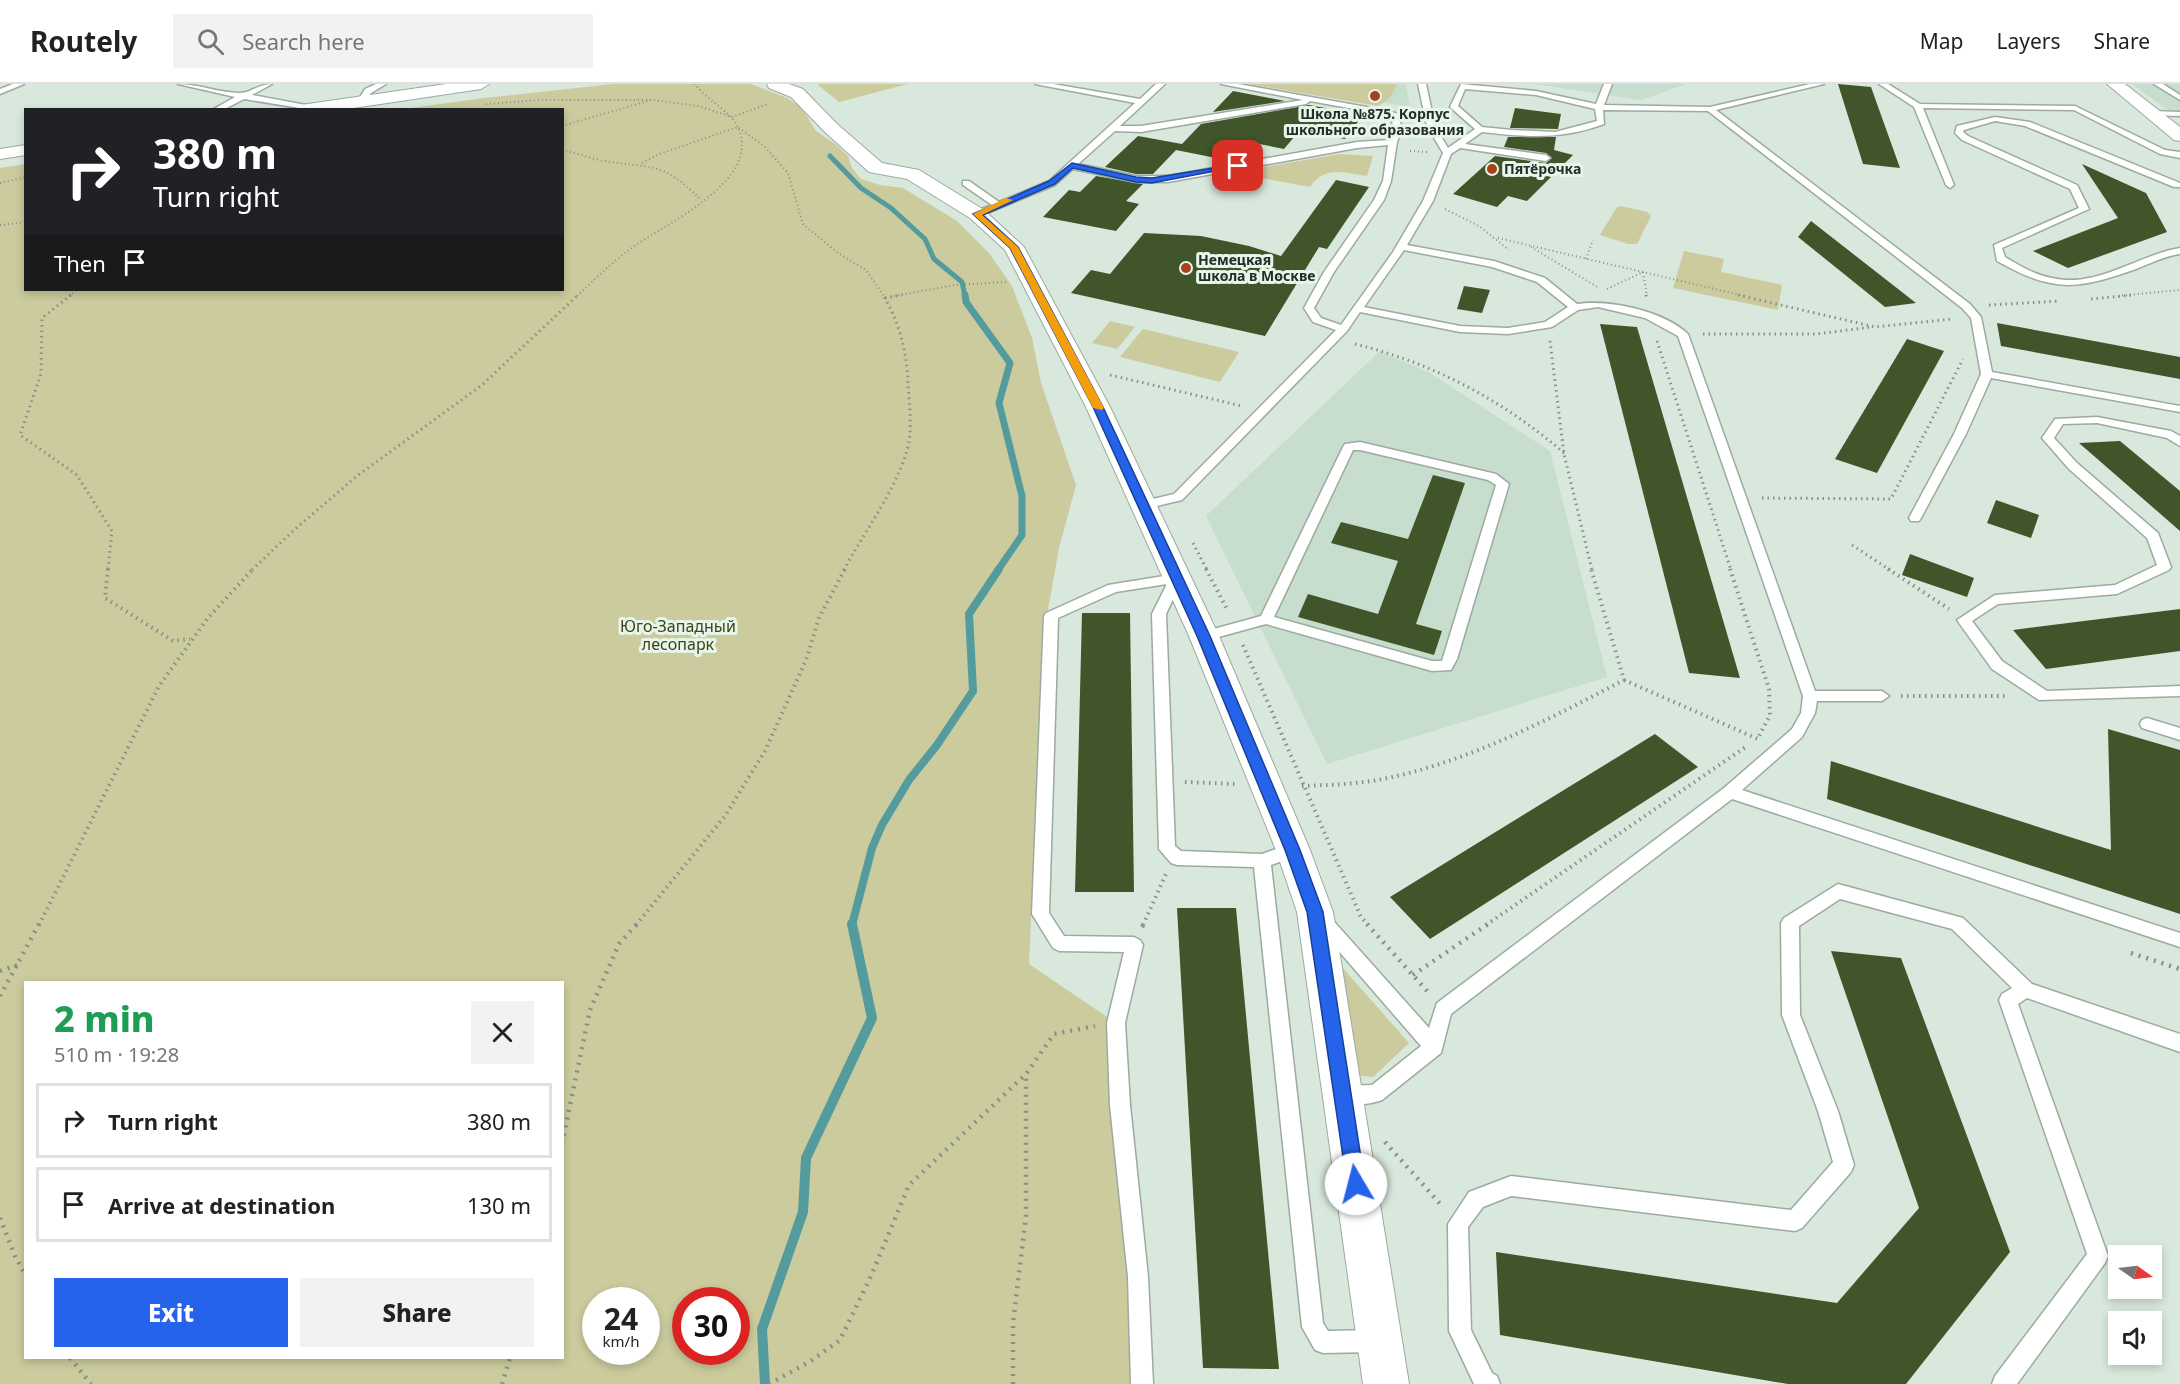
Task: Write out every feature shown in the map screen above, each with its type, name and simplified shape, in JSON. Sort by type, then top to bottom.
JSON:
[{"type":"street","points":[[316,108],[481,84]]},
{"type":"street","points":[[774,84],[797,93],[831,128],[876,168],[912,174],[977,214],[1014,247],[1098,407],[1153,503],[1176,578],[1204,636],[1264,785],[1293,850],[1315,912],[1386,1384]]},
{"type":"street","points":[[2115,84],[2180,136]]},
{"type":"street","points":[[0,154],[24,150]]},
{"type":"lane","points":[[0,92],[20,84]]},
{"type":"lane","points":[[182,84],[304,108]]},
{"type":"lane","points":[[220,108],[268,84]]},
{"type":"lane","points":[[361,102],[368,91],[382,84]]},
{"type":"lane","points":[[1039,84],[1142,102]]},
{"type":"lane","points":[[977,214],[1052,183],[1161,84]]},
{"type":"lane","points":[[1225,84],[1395,116],[1398,129],[1387,181],[1379,200],[1329,272],[1309,308],[1317,320],[1343,329]]},
{"type":"lane","points":[[1422,84],[1431,126],[1447,153]]},
{"type":"lane","points":[[1608,84],[1599,107],[1601,122],[1577,132],[1544,136],[1480,129],[1454,107],[1462,86],[1536,93],[1599,107],[1710,109],[1820,84]]},
{"type":"lane","points":[[1883,84],[1918,106],[2074,108],[2163,152],[2180,155]]},
{"type":"lane","points":[[2158,84],[2180,98]]},
{"type":"lane","points":[[1113,128],[1142,129],[1318,100]]},
{"type":"lane","points":[[1918,106],[1950,185]]},
{"type":"lane","points":[[1710,109],[1966,306],[1976,317],[1987,374],[1960,434],[1915,518]]},
{"type":"lane","points":[[2151,112],[2180,114]]},
{"type":"lane","points":[[2179,186],[2019,122],[1995,119],[1960,128],[1959,133],[1965,138],[2074,187],[2084,209],[1997,247],[2000,259],[2021,272],[2042,280],[2067,285],[2088,282],[2180,251]]},
{"type":"lane","points":[[1153,503],[1178,497],[1343,329],[1401,247],[1428,201],[1447,153],[1480,129]]},
{"type":"lane","points":[[1072,166],[1152,180],[1357,145],[1394,142]]},
{"type":"lane","points":[[1458,145],[1546,158]]},
{"type":"lane","points":[[2163,152],[2168,163]]},
{"type":"lane","points":[[2173,174],[2179,186]]},
{"type":"lane","points":[[966,183],[998,205]]},
{"type":"lane","points":[[1401,247],[1494,264],[1541,280],[1575,307]]},
{"type":"lane","points":[[1342,1095],[1375,1094],[1434,1047],[1443,1009],[1730,792],[1797,733],[1808,713],[1810,696],[1683,334],[1643,314],[1598,304],[1575,307],[1548,325],[1508,331],[1460,329],[1359,309]]},
{"type":"lane","points":[[1987,374],[2180,409]]},
{"type":"lane","points":[[2180,442],[2171,435],[2097,420],[2059,421],[2048,438],[2073,466],[2153,536],[2164,567],[2117,589],[1995,600],[1964,620],[1997,665],[2044,696],[2180,691]]},
{"type":"lane","points":[[1204,636],[1266,619],[1432,666],[1446,666],[1503,484],[1499,480],[1481,474],[1360,446],[1349,447],[1266,619]]},
{"type":"lane","points":[[1176,578],[1159,614],[1167,849],[1177,858],[1262,861],[1293,850]]},
{"type":"lane","points":[[1142,1384],[1138,1277],[1120,1105],[1116,1023],[1134,945],[1059,943],[1040,914],[1051,616],[1113,588],[1176,578]]},
{"type":"lane","points":[[1810,696],[1882,696]]},
{"type":"lane","points":[[2147,724],[2180,734]]},
{"type":"lane","points":[[1730,792],[2180,940]]},
{"type":"lane","points":[[1262,861],[1313,1327],[1323,1342],[1379,1341]]},
{"type":"lane","points":[[1489,1384],[1484,1381],[1460,1331],[1458,1224],[1476,1199],[1511,1186],[1795,1221],[1844,1165],[1828,1111],[1791,1016],[1790,923],[1838,891],[1957,923],[2026,990],[2180,1043]]},
{"type":"lane","points":[[1315,912],[1434,1047]]},
{"type":"lane","points":[[2003,1384],[2098,1256],[2008,1000],[2026,990]]},
{"type":"path","points":[[564,1134],[590,1010],[619,944],[658,900],[725,816],[765,751],[806,660],[819,618],[847,564],[879,512],[903,461],[910,435],[908,362],[903,341],[885,298],[866,270],[838,253],[803,224],[788,173],[765,147],[738,127],[732,117],[700,93],[695,84]]},
{"type":"path","points":[[478,105],[541,100],[653,99],[698,106],[732,117],[797,93]]},
{"type":"path","points":[[564,125],[653,99]]},
{"type":"path","points":[[642,163],[659,154],[738,127]]},
{"type":"path","points":[[0,996],[19,964],[159,686],[191,639],[225,597],[319,509],[392,450],[482,385],[565,310],[598,275],[652,233],[692,209],[736,170],[742,157],[738,127]]},
{"type":"path","points":[[564,151],[599,159],[642,163],[665,169],[684,181],[701,200]]},
{"type":"path","points":[[0,183],[24,177]]},
{"type":"path","points":[[1428,201],[1471,221],[1498,238],[1511,252]]},
{"type":"path","points":[[0,225],[24,222]]},
{"type":"path","points":[[1498,238],[1875,327]]},
{"type":"path","points":[[1586,259],[1593,240]]},
{"type":"path","points":[[1528,246],[1643,314]]},
{"type":"path","points":[[1604,291],[1643,272]]},
{"type":"path","points":[[1413,975],[1757,739],[1770,715],[1768,689],[1643,314],[1643,272]]},
{"type":"path","points":[[885,298],[955,285],[1008,282]]},
{"type":"path","points":[[77,291],[42,318],[41,374],[20,435],[77,475],[112,531],[105,598],[173,641],[191,639]]},
{"type":"path","points":[[1683,334],[1816,334],[1951,319],[1957,328]]},
{"type":"path","points":[[1548,325],[1564,454],[1591,568],[1624,680],[1778,748]]},
{"type":"path","points":[[1357,344],[1382,349],[1456,382],[1506,410],[1564,454]]},
{"type":"path","points":[[1740,498],[1891,499],[1966,354]]},
{"type":"path","points":[[1106,374],[1234,406],[1245,406]]},
{"type":"path","points":[[1153,503],[1178,512],[1236,627],[1361,917],[1443,1009]]},
{"type":"path","points":[[1852,545],[1964,620]]},
{"type":"path","points":[[1164,781],[1336,787],[1430,768],[1522,733],[1624,680]]},
{"type":"path","points":[[1882,696],[2044,696]]},
{"type":"path","points":[[1134,945],[1165,876],[1177,858]]},
{"type":"path","points":[[2131,954],[2180,969]]},
{"type":"path","points":[[0,971],[19,964]]},
{"type":"path","points":[[770,1384],[811,1361],[840,1340],[871,1276],[909,1185],[1026,1074],[1054,1034],[1116,1023]]},
{"type":"path","points":[[1013,1384],[1013,1323],[1026,1216],[1026,1074]]},
{"type":"path","points":[[1381,1138],[1458,1224]]},
{"type":"path","points":[[0,1218],[24,1272]]},
{"type":"path","points":[[71,1359],[91,1384]]},
{"type":"path","points":[[502,1384],[510,1359]]},
{"type":"shaded area","name":"Школа №875. Корпус школьного образования","points":[[1275,84],[1406,84],[1410,107]]},
{"type":"shaded area","points":[[1533,84],[1687,84],[1641,100]]},
{"type":"shaded area","points":[[2132,84],[2180,84],[2180,119]]},
{"type":"shaded area","points":[[1380,351],[1430,373],[1550,451],[1607,677],[1327,764],[1206,516]]},
{"type":"green space","name":"Юго-Западный лесопарк","points":[[613,84],[751,84],[787,98],[802,108],[816,131],[848,156],[852,168],[861,179],[880,185],[903,188],[957,221],[989,253],[1012,286],[1032,338],[1041,383],[1076,485],[1059,548],[1043,638],[1029,964],[1116,1023],[1139,1384],[0,1384],[0,168],[24,164],[24,291],[564,291],[564,108],[410,108]]},
{"type":"green space","points":[[817,84],[908,84],[839,102]]},
{"type":"green space","name":"Школа №875. Корпус школьного образования","points":[[1248,84],[1397,84],[1390,98],[1378,106]]},
{"type":"green space","points":[[1340,154],[1373,156],[1367,176],[1343,172],[1329,173],[1316,180],[1310,187],[1257,177],[1264,167]]},
{"type":"green space","points":[[1617,207],[1647,212],[1651,216],[1637,244],[1628,244],[1600,235]]},
{"type":"green space","points":[[1684,251],[1724,259],[1721,272],[1782,285],[1778,310],[1673,288]]},
{"type":"green space","points":[[1110,321],[1135,327],[1117,349],[1092,343]]},
{"type":"green space","points":[[1143,329],[1239,352],[1220,382],[1120,357]]},
{"type":"green space","points":[[1341,966],[1409,1043],[1373,1077],[1355,1075]]},
{"type":"building","points":[[1838,84],[1871,87],[1900,168],[1863,164]]},
{"type":"building","points":[[1233,91],[1285,101],[1213,112]]},
{"type":"building","points":[[1309,105],[1363,115],[1345,139],[1300,130],[1284,149],[1239,140],[1221,159],[1176,150],[1153,174],[1136,174],[1105,167],[1138,136],[1182,144],[1201,124]]},
{"type":"building","points":[[1515,108],[1561,114],[1558,129],[1510,128]]},
{"type":"building","points":[[1508,137],[1556,137],[1554,150],[1573,155],[1527,201],[1508,196],[1497,207],[1453,194],[1495,156],[1546,163],[1552,158],[1546,153],[1504,147]]},
{"type":"building","points":[[2082,164],[2146,193],[2167,232],[2068,268],[2033,251],[2118,218]]},
{"type":"building","points":[[1096,176],[1143,184],[1126,201],[1139,204],[1116,231],[1043,217],[1069,190],[1080,192]]},
{"type":"building","points":[[1336,180],[1369,187],[1327,249],[1319,247],[1265,336],[1071,293],[1091,270],[1110,274],[1144,233],[1201,236],[1249,246],[1281,256]]},
{"type":"building","points":[[1811,221],[1916,303],[1885,307],[1798,237]]},
{"type":"building","points":[[1464,286],[1490,290],[1482,313],[1457,309]]},
{"type":"building","points":[[1997,323],[2180,357],[2180,379],[2001,346]]},
{"type":"building","points":[[1600,324],[1637,327],[1740,678],[1689,673]]},
{"type":"building","points":[[1907,339],[1944,351],[1877,473],[1835,459]]},
{"type":"building","points":[[2120,441],[2180,491],[2180,531],[2079,443]]},
{"type":"building","points":[[1433,475],[1465,483],[1416,624],[1442,631],[1434,655],[1298,617],[1308,594],[1378,614],[1398,561],[1331,543],[1341,522],[1408,539]]},
{"type":"building","points":[[1996,500],[2039,515],[2031,538],[1987,523]]},
{"type":"building","points":[[1910,554],[1974,578],[1967,597],[1902,575]]},
{"type":"building","points":[[2180,609],[2180,651],[2046,669],[2013,630]]},
{"type":"building","points":[[1082,613],[1130,613],[1134,892],[1075,892]]},
{"type":"building","points":[[2108,729],[2180,750],[2180,914],[1827,799],[1831,761],[2111,850]]},
{"type":"building","points":[[1655,734],[1698,767],[1430,939],[1390,897]]},
{"type":"building","points":[[1177,908],[1236,908],[1279,1369],[1203,1368]]},
{"type":"building","points":[[1831,951],[1901,958],[2010,1252],[1906,1384],[1788,1384],[1500,1335],[1496,1252],[1837,1303],[1919,1208]]},
{"type":"waterway","points":[[830,156],[861,188],[891,208],[925,239],[934,259],[962,282],[965,296]]},
{"type":"waterway","points":[[965,295],[966,302],[1010,363],[999,403],[1022,496],[1022,535],[998,570]]},
{"type":"waterway","points":[[852,925],[872,848],[882,825],[909,780],[937,745],[973,691],[969,614],[999,569]]},
{"type":"waterway","points":[[765,1384],[762,1329],[803,1212],[806,1158],[872,1018],[852,925]]},
{"type":"slow traffic","points":[[1009,200],[977,214],[1014,247],[1099,408]]},
{"type":"place","name":"Школа №875. Корпус школьного образования","points":[[1375,96]]},
{"type":"place","name":"Пятёрочка","points":[[1492,169]]},
{"type":"place","name":"Немецкая школа в Москве","points":[[1186,268]]},
{"type":"route","points":[[1238,166],[1152,180],[1072,166],[1052,183],[977,214],[1014,247],[1098,407],[1204,636],[1234,713],[1293,850],[1315,912],[1356,1184]]}]
